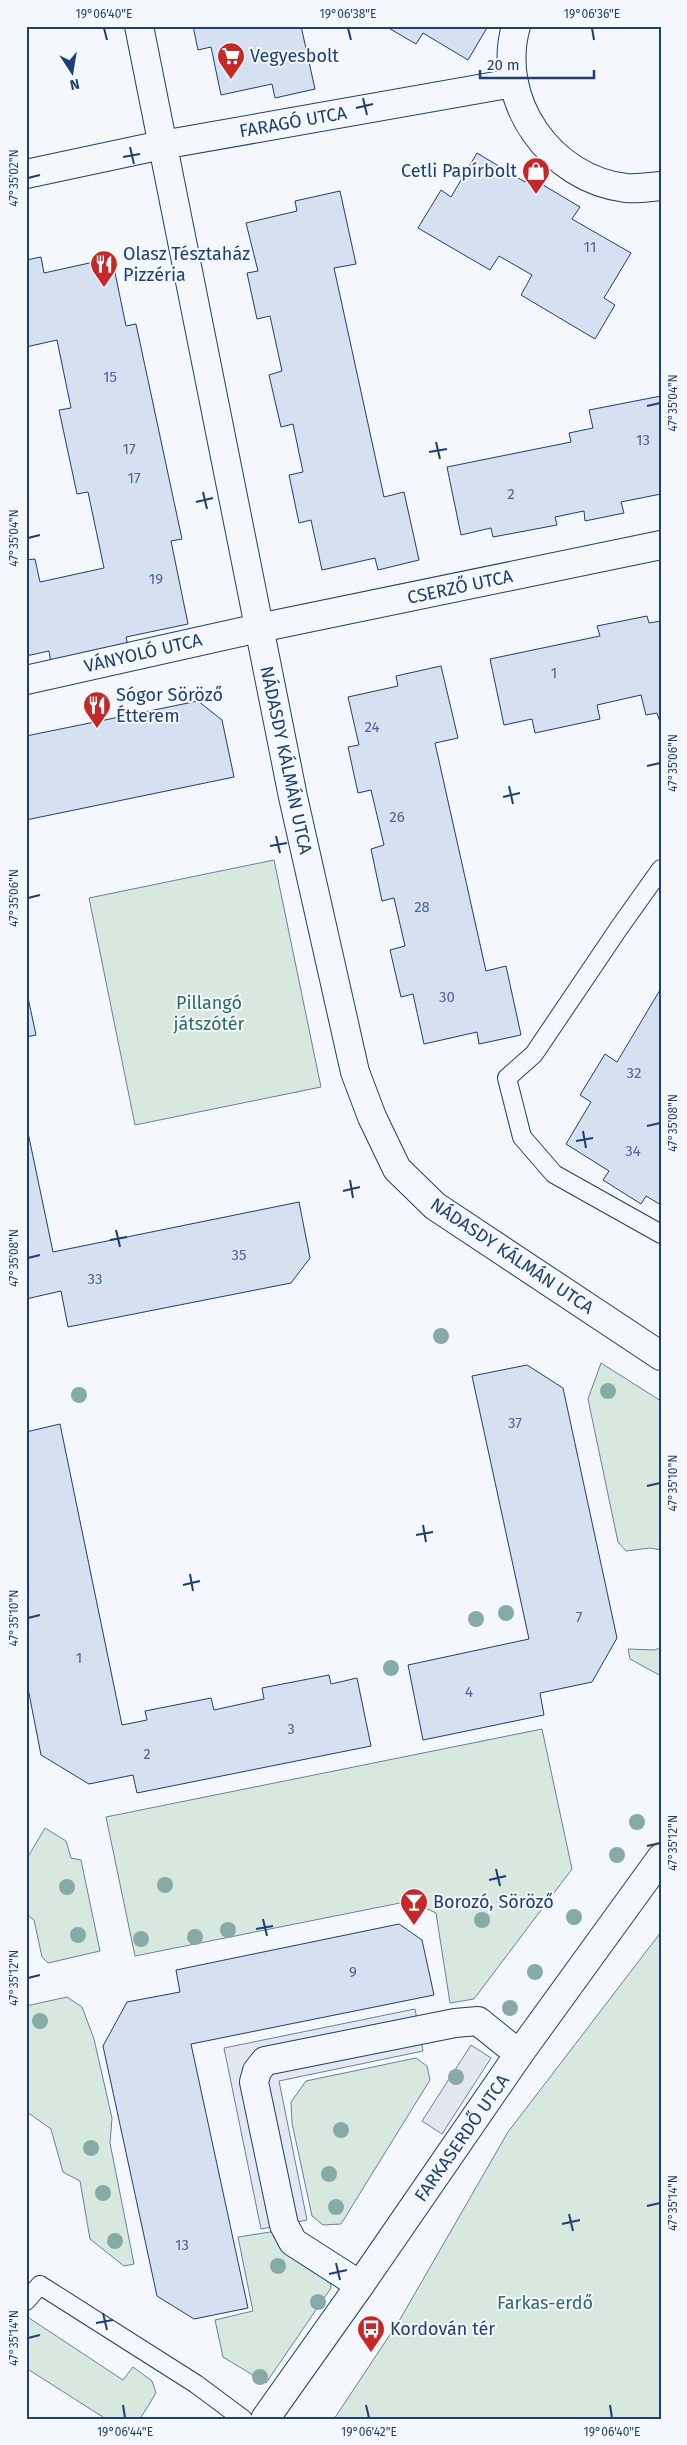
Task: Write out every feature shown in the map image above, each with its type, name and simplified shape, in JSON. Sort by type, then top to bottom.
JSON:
[{"type":"street","name":"NÁDASDY KÁLMÁN UTCA","points":[[139,26],[293,797],[355,1072],[372,1117],[397,1168],[435,1206],[661,1356]]},
{"type":"street","points":[[516,26],[512,43],[513,83],[526,122],[552,154],[586,177],[626,188],[661,186]]},
{"type":"street","name":"FARAGÓ UTCA","points":[[26,174],[162,145],[513,83]]},
{"type":"street","name":"CSERZŐ UTCA","points":[[259,628],[661,545]]},
{"type":"street","name":"VÁNYOLÓ UTCA","points":[[26,680],[259,628]]},
{"type":"street","name":"FARKASERDŐ UTCA","points":[[265,2419],[519,2054],[661,1858]]},
{"type":"street","points":[[360,2285],[293,2242],[284,2225],[254,2082],[257,2070],[264,2061],[455,2023],[478,2022],[519,2054]]},
{"type":"lane","points":[[661,869],[618,928],[534,1054],[507,1078],[522,1137],[554,1174],[661,1234]]},
{"type":"lane","points":[[26,2300],[40,2285],[196,2384],[244,2419]]},
{"type":"green space","name":"Pillangó játszótér","points":[[274,860],[321,1087],[135,1125],[89,898]]},
{"type":"green space","points":[[601,1363],[661,1401],[661,1550],[650,1548],[626,1551],[618,1542],[588,1399]]},
{"type":"green space","points":[[661,1647],[661,1676],[630,1659],[628,1649],[655,1650]]},
{"type":"green space","points":[[542,1729],[572,1869],[474,1999],[450,2003],[436,1913],[410,1901],[135,1956],[106,1817]]},
{"type":"green space","points":[[45,1828],[66,1841],[71,1858],[81,1860],[100,1951],[48,1963],[42,1957],[34,1920],[26,1914],[26,1860]]},
{"type":"green space","name":"Farkas-erdő","points":[[661,1932],[661,2419],[334,2419],[399,2321],[508,2132]]},
{"type":"green space","points":[[67,1997],[82,2007],[94,2039],[112,2118],[110,2143],[134,2264],[124,2266],[90,2239],[80,2181],[63,2172],[51,2129],[27,2112],[26,2006]]},
{"type":"green space","points":[[416,2058],[427,2066],[430,2080],[341,2224],[323,2225],[312,2216],[292,2123],[291,2102],[306,2081]]},
{"type":"green space","points":[[277,2231],[330,2280],[331,2288],[266,2383],[223,2357],[215,2320],[253,2311],[238,2237]]},
{"type":"green space","points":[[26,2316],[123,2380],[133,2367],[152,2381],[156,2393],[140,2419],[106,2419],[26,2368]]},
{"type":"shaded area","points":[[415,2009],[423,2051],[279,2081],[307,2220],[261,2229],[224,2048]]},
{"type":"shaded area","points":[[471,2045],[491,2058],[442,2134],[422,2121]]},
{"type":"building","points":[[193,26],[301,26],[315,89],[275,98],[272,84],[221,95],[211,47],[198,50]]},
{"type":"building","points":[[385,26],[488,26],[468,60],[423,33],[416,44]]},
{"type":"building","points":[[477,153],[525,182],[528,176],[580,207],[572,219],[631,253],[604,298],[615,305],[595,339],[521,295],[532,275],[499,256],[490,270],[418,228],[441,190],[451,197]]},
{"type":"building","points":[[340,191],[356,264],[334,268],[384,497],[404,492],[419,560],[378,570],[375,558],[322,570],[311,520],[299,523],[289,475],[303,472],[293,424],[281,427],[269,375],[282,371],[270,316],[257,319],[247,273],[258,271],[246,223],[297,211],[295,201]]},
{"type":"building","points":[[41,257],[44,273],[112,258],[126,326],[136,324],[182,539],[171,541],[188,624],[126,637],[128,646],[51,663],[49,651],[26,656],[26,560],[35,559],[40,582],[104,568],[88,492],[77,494],[59,410],[71,408],[57,340],[26,347],[26,260]]},
{"type":"building","points":[[661,396],[661,494],[621,502],[624,513],[585,521],[584,511],[555,517],[557,525],[493,537],[491,528],[461,535],[447,467],[571,442],[569,433],[593,428],[589,410]]},
{"type":"building","points":[[647,616],[649,623],[661,621],[661,725],[657,713],[646,715],[641,695],[597,705],[600,719],[535,733],[532,719],[504,725],[490,659],[600,636],[597,626]]},
{"type":"building","points":[[441,666],[458,738],[435,743],[486,971],[506,966],[521,1035],[479,1044],[477,1032],[424,1044],[413,994],[401,997],[390,950],[405,946],[394,898],[382,901],[371,849],[384,845],[371,790],[358,793],[348,747],[359,745],[348,697],[398,686],[396,676]]},
{"type":"building","points":[[198,701],[222,720],[234,777],[26,820],[26,736]]},
{"type":"building","points":[[26,988],[36,1035],[26,1037]]},
{"type":"building","points":[[660,990],[661,1205],[646,1196],[641,1204],[603,1180],[609,1171],[566,1144],[591,1102],[580,1095],[605,1054],[617,1062]]},
{"type":"building","points":[[26,1123],[53,1252],[299,1202],[310,1258],[291,1283],[68,1327],[61,1291],[26,1299]]},
{"type":"building","points":[[527,1365],[563,1388],[617,1638],[592,1682],[540,1693],[544,1715],[423,1740],[408,1665],[529,1639],[472,1376]]},
{"type":"building","points":[[60,1424],[122,1725],[147,1720],[145,1711],[211,1698],[214,1710],[264,1699],[262,1688],[329,1675],[331,1684],[357,1678],[371,1746],[137,1793],[133,1775],[89,1784],[41,1755],[26,1678],[26,1432]]},
{"type":"building","points":[[399,1924],[422,1940],[434,1995],[191,2044],[248,2308],[194,2319],[157,2296],[103,2046],[127,2002],[180,1992],[176,1970]]},
{"type":"place","name":"Vegyesbolt","points":[[231,80]]},
{"type":"place","name":"Cetli Papírbolt","points":[[536,195]]},
{"type":"place","name":"Olasz Tésztaház Pizzéria","points":[[104,288]]},
{"type":"place","name":"Sógor Söröző Étterem","points":[[97,729]]},
{"type":"place","name":"Borozó, Söröző","points":[[414,1926]]},
{"type":"place","name":"Kordován tér","points":[[371,2353]]}]
